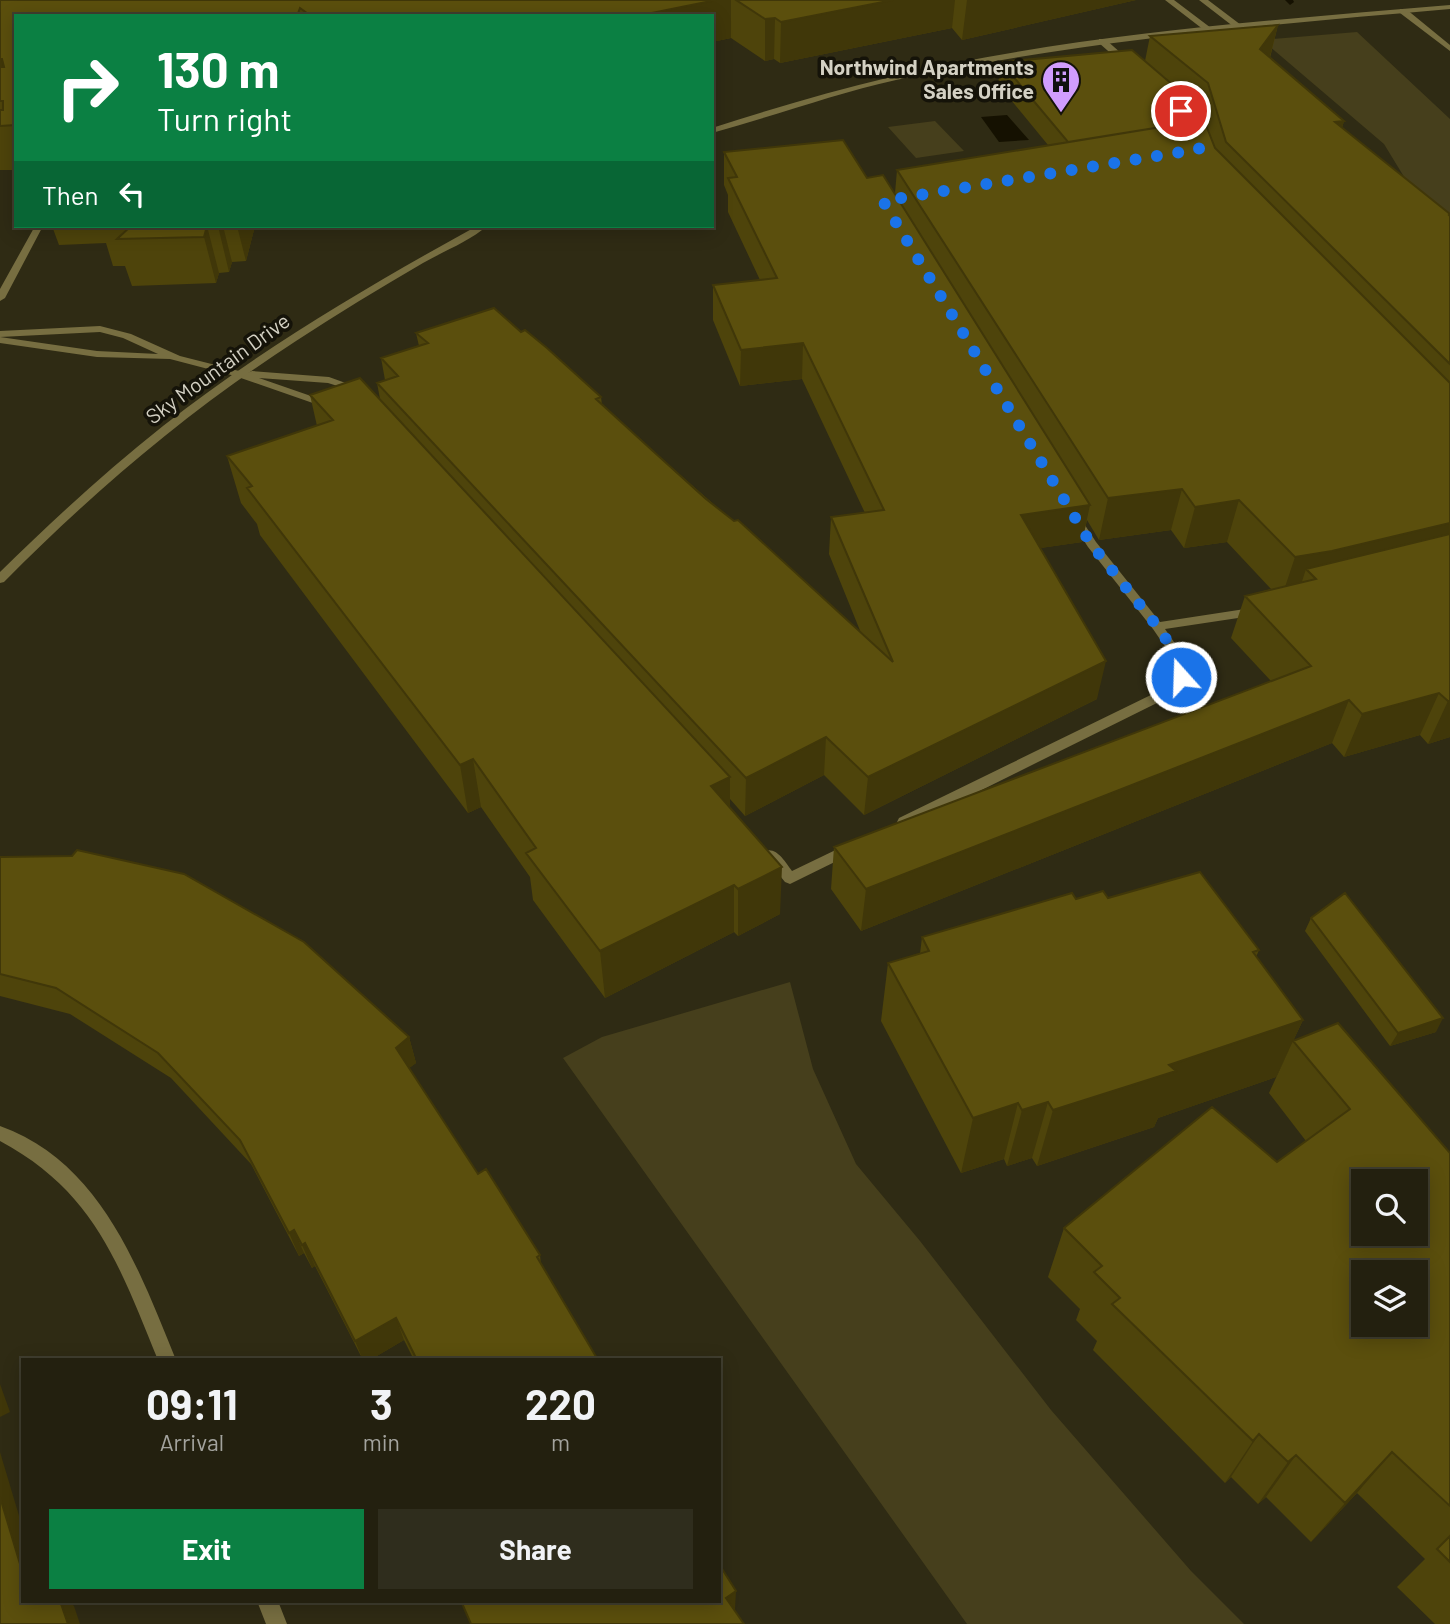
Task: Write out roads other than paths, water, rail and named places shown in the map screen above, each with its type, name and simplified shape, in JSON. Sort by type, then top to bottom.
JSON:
[{"type":"street","points":[[1169,0],[1207,28]]},
{"type":"street","points":[[1203,0],[1237,25]]},
{"type":"street","points":[[714,130],[885,81],[1044,49],[1207,28],[1450,7]]},
{"type":"street","points":[[1403,11],[1450,49]]},
{"type":"street","points":[[1102,41],[1132,67]]},
{"type":"street","points":[[0,298],[38,228]]},
{"type":"street","name":"Sky Mountain Drive","points":[[0,579],[88,496],[239,374],[317,321],[408,266],[479,228]]},
{"type":"street","points":[[0,334],[100,329],[127,336],[176,358],[239,374],[341,410]]},
{"type":"street","points":[[0,340],[97,354],[176,358]]},
{"type":"street","points":[[239,374],[329,380],[362,391],[370,399]]},
{"type":"street","points":[[890,829],[1162,695],[1181,677],[1181,661],[1157,626],[1091,544],[1070,510]]},
{"type":"street","points":[[1157,626],[1265,610]]},
{"type":"street","points":[[762,847],[790,878],[865,841]]},
{"type":"street","points":[[0,1133],[26,1144],[69,1178],[105,1220],[166,1358]]},
{"type":"street","points":[[268,1603],[277,1624]]},
{"type":"place","name":"Northwind Apartments Sales Office","points":[[1061,114]]}]
